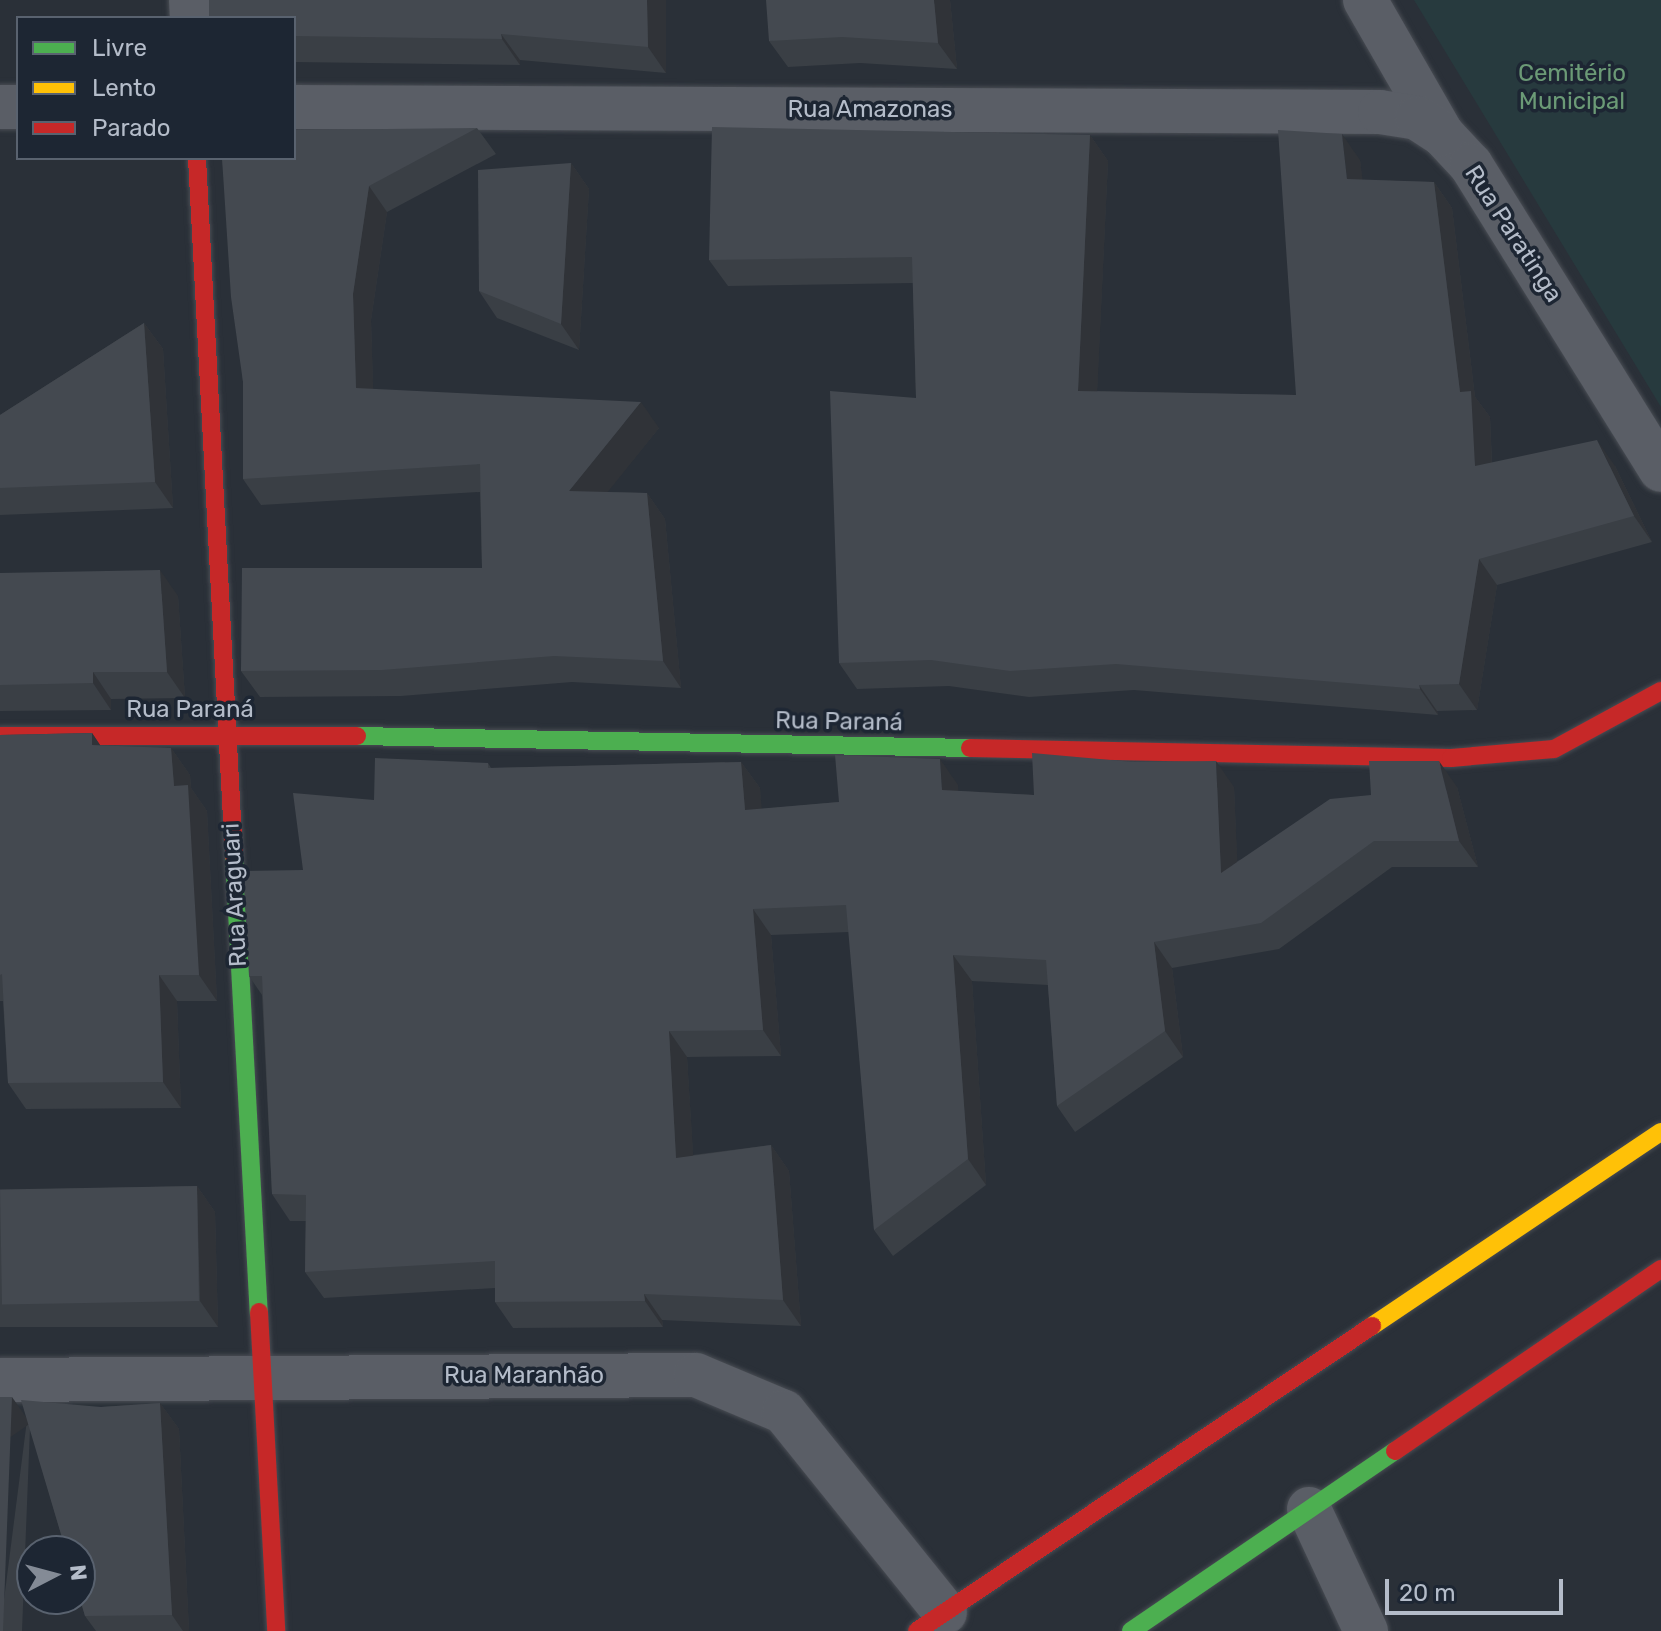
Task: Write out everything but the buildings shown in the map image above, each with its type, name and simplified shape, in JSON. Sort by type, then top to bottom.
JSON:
[{"type":"street","name":"Rua Paratinga","points":[[1365,0],[1442,134],[1471,165],[1661,470]]},
{"type":"street","name":"Rua Amazonas","points":[[296,107],[1380,112],[1417,118],[1442,134]]},
{"type":"street","name":"Rua Araguari","points":[[197,160],[276,1631]]},
{"type":"street","name":"Rua Paraná","points":[[0,736],[226,733],[1482,757],[1554,749],[1661,691]]},
{"type":"street","points":[[931,1622],[1661,1132]]},
{"type":"street","points":[[1131,1631],[1661,1269]]},
{"type":"street","name":"Rua Maranhão","points":[[0,1380],[696,1375],[784,1412],[931,1622]]},
{"type":"street","points":[[1309,1509],[1366,1631]]},
{"type":"green space","name":"Cemitério Municipal","points":[[1414,0],[1661,0],[1661,407]]},
{"type":"traffic: fast","points":[[357,736],[970,748]]},
{"type":"traffic: fast","points":[[234,856],[259,1312]]},
{"type":"traffic: fast","points":[[1131,1631],[1395,1451]]},
{"type":"traffic: slow","points":[[1372,1326],[1661,1132]]},
{"type":"traffic: jam","points":[[197,160],[234,856]]},
{"type":"traffic: jam","points":[[970,748],[1451,758],[1554,749],[1661,691]]},
{"type":"traffic: jam","points":[[0,736],[357,736]]},
{"type":"traffic: jam","points":[[1395,1451],[1661,1269]]},
{"type":"traffic: jam","points":[[259,1312],[276,1631]]},
{"type":"traffic: jam","points":[[917,1631],[1372,1326]]}]
